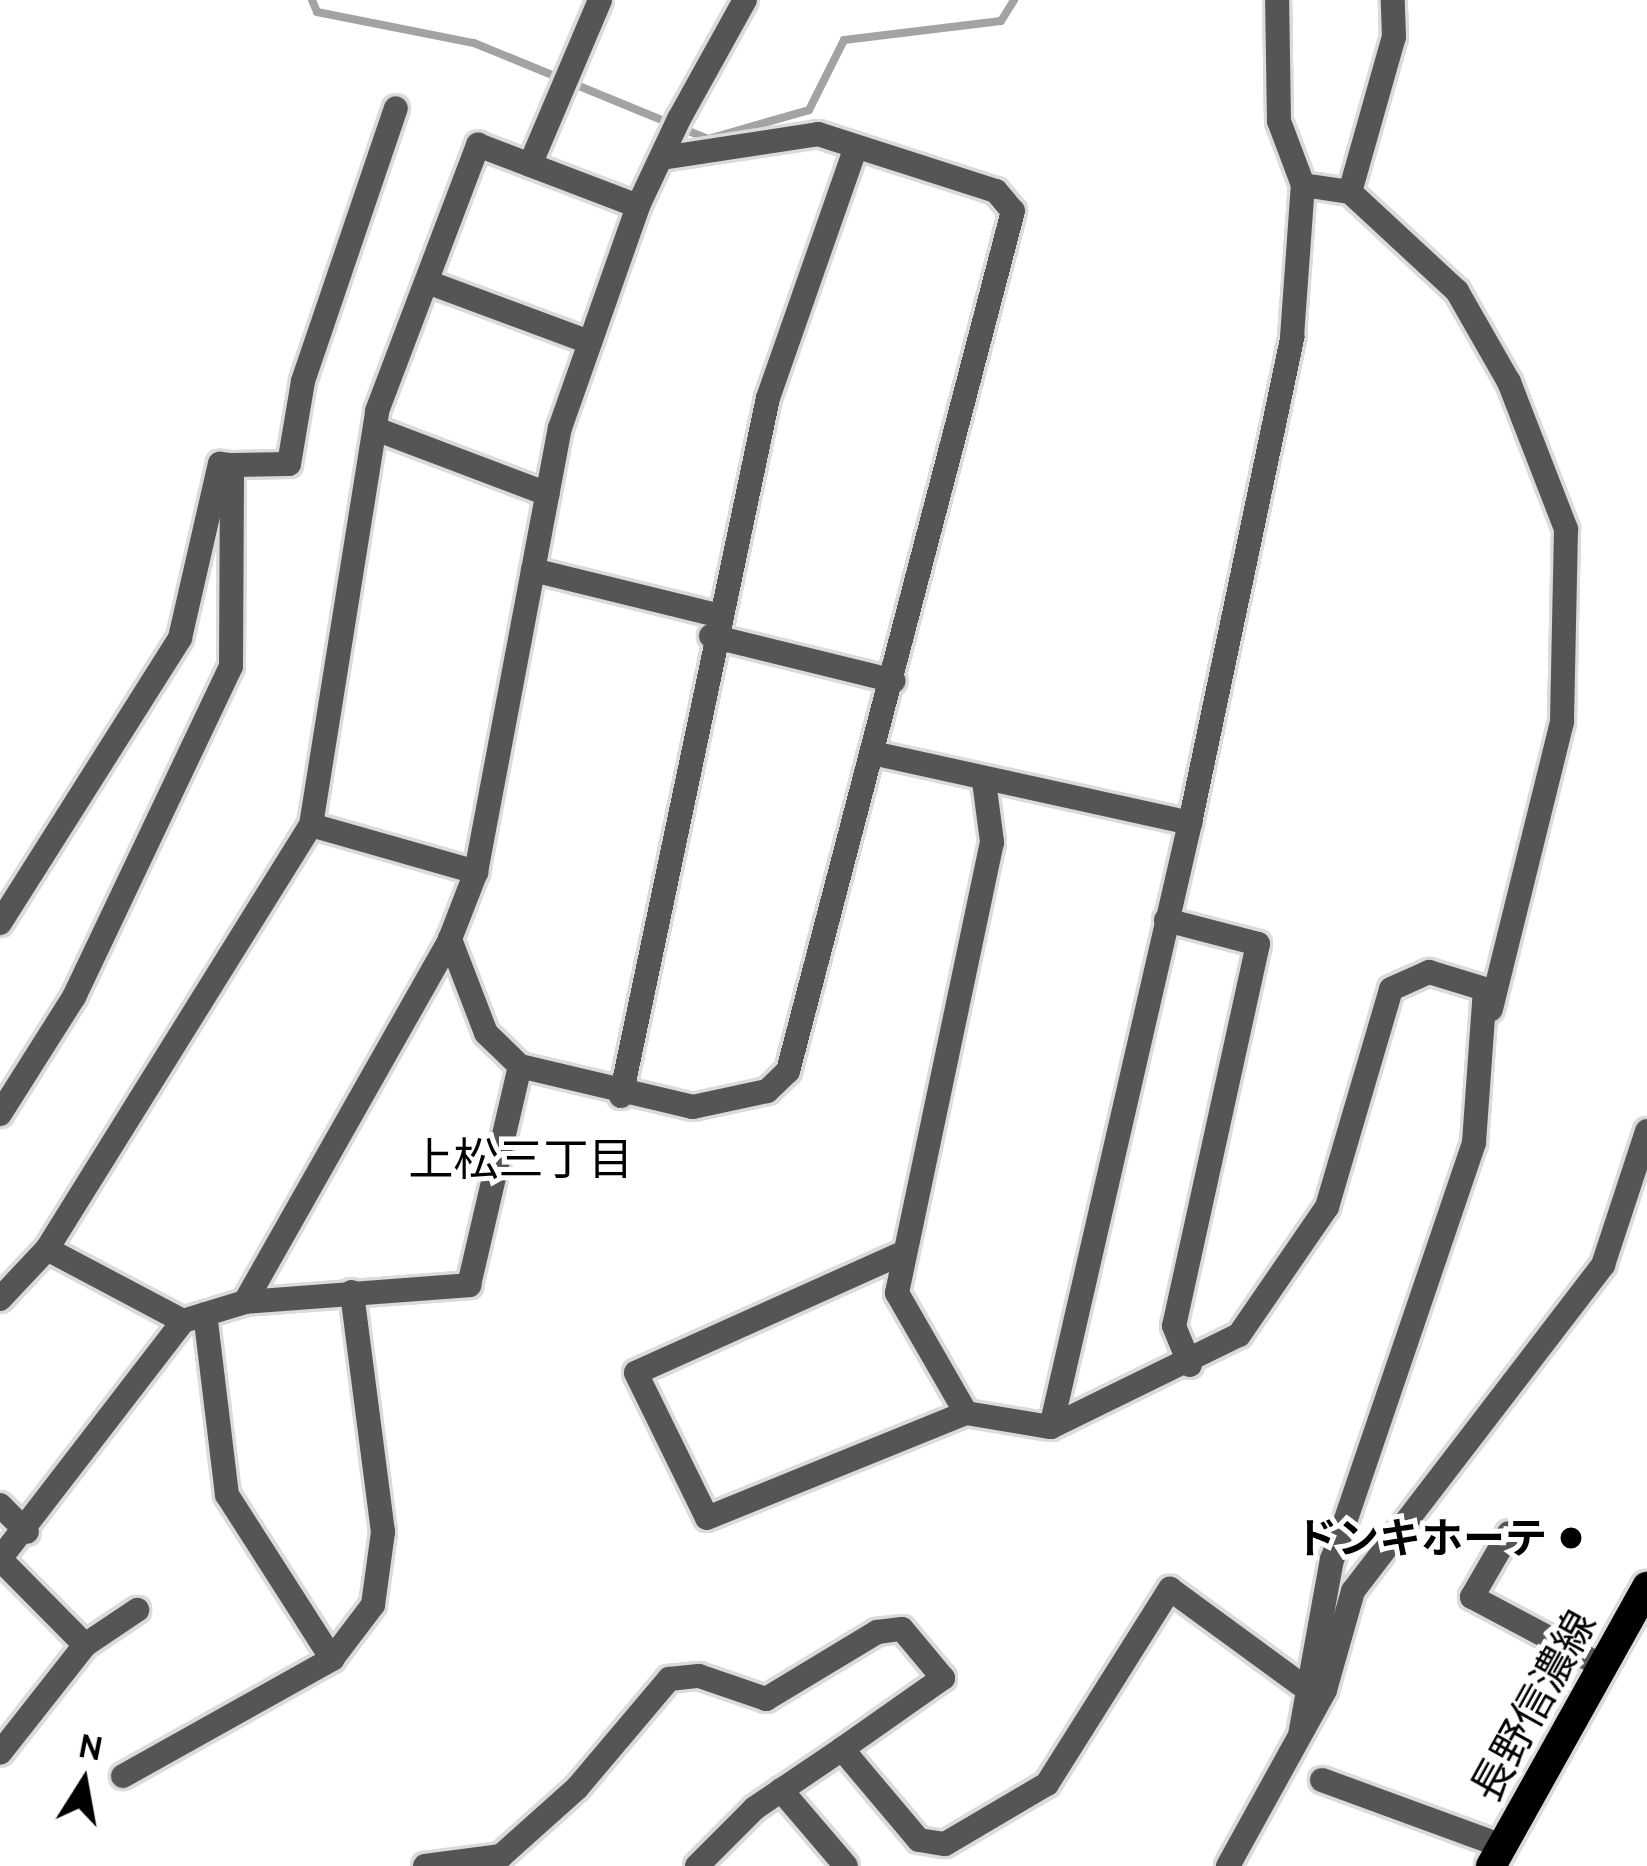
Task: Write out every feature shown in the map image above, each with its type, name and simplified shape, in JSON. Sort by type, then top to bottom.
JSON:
[{"type":"main road","name":"長野信濃線","points":[[1497,1856],[1602,1666],[1637,1630],[1647,1587]]},
{"type":"street","points":[[530,165],[600,0]]},
{"type":"street","points":[[245,1302],[450,939],[476,872],[548,494],[589,342],[638,206],[745,0]]},
{"type":"street","points":[[1051,1427],[1190,823],[1292,337],[1303,185],[1279,121],[1276,0]]},
{"type":"street","points":[[1350,191],[1394,37],[1394,0]]},
{"type":"street","points":[[0,922],[180,638],[220,464],[290,464],[303,381],[396,108]]},
{"type":"street","points":[[450,939],[486,1034],[520,1066],[621,1096],[693,1107],[767,1091],[788,1071],[877,754],[1013,211],[996,191],[818,134],[662,158]]},
{"type":"street","points":[[0,1299],[47,1249],[311,825],[381,430],[377,411],[478,145],[638,206]]},
{"type":"street","points":[[621,1096],[714,625],[768,398],[856,147]]},
{"type":"street","points":[[1303,185],[1350,191],[1457,291],[1509,382],[1566,529],[1562,722],[1486,1029]]},
{"type":"street","points":[[427,283],[589,342]]},
{"type":"street","points":[[381,430],[548,494]]},
{"type":"street","points":[[0,1114],[74,997],[231,666],[232,465]]},
{"type":"street","points":[[533,570],[894,681]]},
{"type":"street","points":[[877,754],[1190,823]]},
{"type":"street","points":[[966,1414],[897,1293],[898,1255],[992,842],[984,781]]},
{"type":"street","points":[[311,825],[476,872]]},
{"type":"street","points":[[1166,920],[1258,944],[1174,1326],[1190,1365]]},
{"type":"street","points":[[898,1255],[636,1373],[707,1518],[966,1414],[1051,1427],[1190,1365],[1239,1335],[1327,1207],[1391,989],[1429,972],[1460,976],[1485,989],[1486,1029],[1474,1143],[1435,1281],[1355,1482],[1301,1684],[1301,1730]]},
{"type":"street","points":[[86,1645],[2,1557],[28,1532],[194,1317],[245,1302],[469,1285],[520,1066]]},
{"type":"street","points":[[1228,1866],[1264,1818],[1353,1591],[1603,1265],[1647,1131]]},
{"type":"street","points":[[47,1249],[194,1317]]},
{"type":"street","points":[[123,1776],[332,1659],[373,1604],[382,1550],[352,1292]]},
{"type":"street","points":[[194,1317],[227,1495],[332,1659]]},
{"type":"street","points":[[0,1505],[28,1532]]},
{"type":"street","points":[[1509,1533],[1472,1597],[1602,1666]]},
{"type":"street","points":[[842,1749],[919,1840],[946,1844],[1047,1784],[1170,1589],[1301,1684]]},
{"type":"street","points":[[0,1754],[86,1645],[137,1610]]},
{"type":"street","points":[[425,1866],[501,1856],[577,1788],[669,1679],[699,1676],[766,1699],[877,1632],[902,1629],[943,1678],[782,1790],[697,1866]]},
{"type":"street","points":[[1322,1780],[1497,1856]]},
{"type":"street","points":[[782,1790],[846,1866]]},
{"type":"waterway","points":[[312,0],[317,12],[474,43],[708,139],[809,110],[844,40],[1001,21],[1014,0]]},
{"type":"place","name":"ドンキホーテ","points":[[1571,1538]]},
{"type":"district","name":"上松三丁目","points":[[521,1160]]}]
